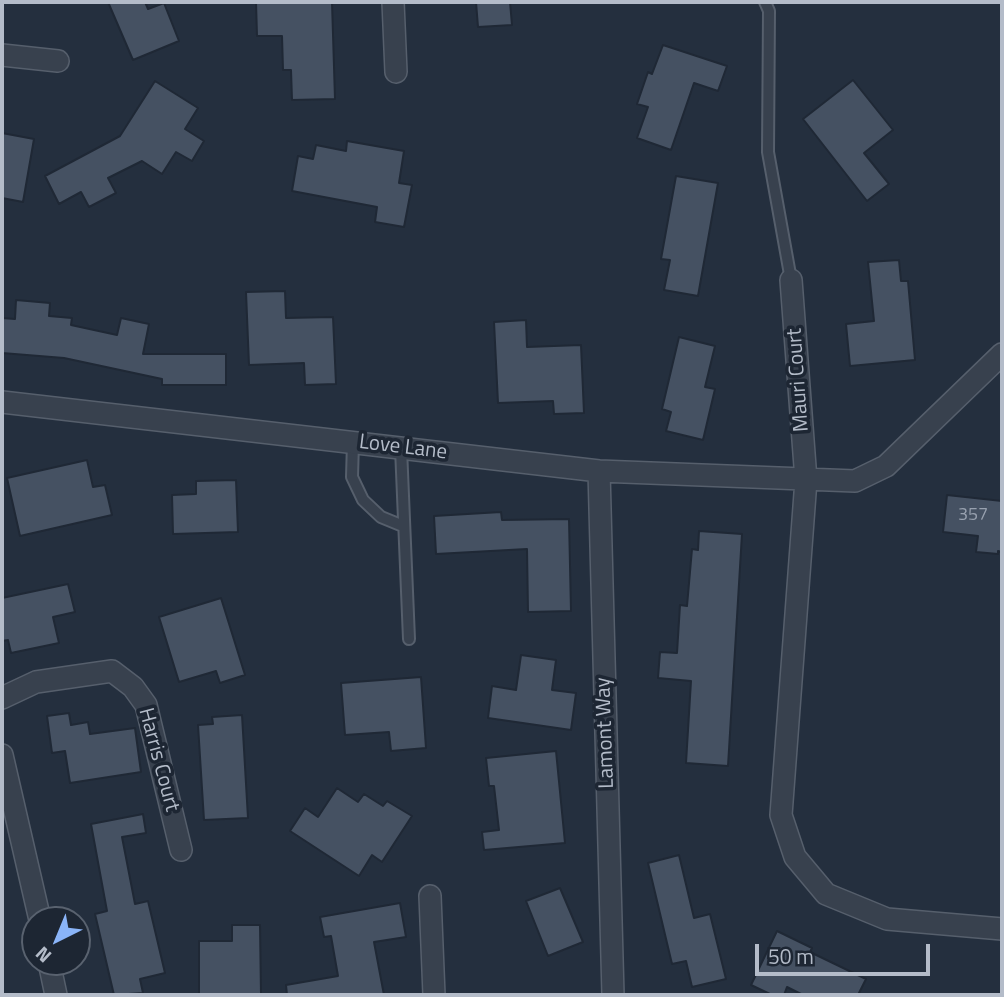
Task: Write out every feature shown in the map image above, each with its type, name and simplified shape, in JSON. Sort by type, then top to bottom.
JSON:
[{"type":"street","points":[[393,2],[396,72]]},
{"type":"street","points":[[2,55],[58,61]]},
{"type":"street","name":"Mauri Court","points":[[791,280],[806,480]]},
{"type":"street","name":"Love Lane","points":[[2,401],[599,471],[855,481],[886,466],[1002,354]]},
{"type":"street","name":"Lamont Way","points":[[599,471],[613,995]]},
{"type":"street","points":[[806,480],[781,815],[795,858],[827,894],[887,919],[1002,929]]},
{"type":"street","name":"Harris Court","points":[[2,698],[36,682],[112,671],[134,687],[146,705],[181,850]]},
{"type":"street","points":[[2,755],[37,906]]},
{"type":"street","points":[[430,895],[434,995]]},
{"type":"street","points":[[52,976],[56,995]]},
{"type":"lane","points":[[765,2],[769,11],[768,152],[791,280]]},
{"type":"lane","points":[[353,442],[352,477],[363,500],[381,517],[403,526]]},
{"type":"lane","points":[[401,448],[409,639]]},
{"type":"building","points":[[108,2],[145,2],[148,9],[164,3],[179,41],[133,60]]},
{"type":"building","points":[[256,2],[332,2],[335,99],[292,100],[291,70],[283,70],[282,36],[257,36]]},
{"type":"building","points":[[476,2],[510,2],[512,25],[478,27]]},
{"type":"building","points":[[663,45],[727,66],[718,91],[694,83],[671,150],[637,138],[648,107],[637,104],[648,72],[652,74]]},
{"type":"building","points":[[853,80],[893,130],[864,153],[889,184],[867,201],[803,119]]},
{"type":"building","points":[[155,81],[198,108],[185,129],[204,141],[192,161],[176,152],[162,174],[142,161],[108,178],[116,193],[89,207],[81,192],[59,204],[45,176],[120,136]]},
{"type":"building","points":[[2,133],[34,139],[23,202],[2,198]]},
{"type":"building","points":[[347,141],[404,151],[399,183],[412,185],[404,227],[375,222],[377,207],[292,191],[298,156],[313,159],[316,145],[346,151]]},
{"type":"building","points":[[676,176],[718,183],[698,296],[664,290],[670,260],[661,259]]},
{"type":"building","points":[[899,260],[901,281],[908,281],[915,360],[850,366],[846,324],[874,321],[868,262]]},
{"type":"building","points":[[285,291],[286,318],[333,317],[336,384],[305,385],[304,363],[249,365],[246,292]]},
{"type":"building","points":[[16,300],[50,303],[49,316],[72,318],[71,325],[117,335],[121,318],[149,324],[143,354],[226,354],[226,385],[162,385],[162,379],[64,358],[2,353],[2,318],[15,319]]},
{"type":"building","points":[[526,320],[527,347],[581,345],[584,413],[554,414],[553,401],[498,403],[494,322]]},
{"type":"building","points":[[679,337],[715,346],[705,387],[715,389],[703,440],[666,431],[671,412],[662,409]]},
{"type":"building","points":[[87,460],[93,487],[105,485],[112,515],[20,536],[7,478]]},
{"type":"building","points":[[236,480],[238,532],[173,534],[172,495],[196,494],[196,481]]},
{"type":"building","points":[[947,495],[1002,501],[1002,552],[976,552],[978,536],[943,532]]},
{"type":"building","points":[[501,512],[502,520],[569,519],[571,611],[528,612],[527,549],[436,554],[434,516]]},
{"type":"building","points":[[699,531],[742,534],[728,766],[686,763],[691,681],[658,678],[660,652],[677,653],[680,605],[687,606],[692,549],[698,550]]},
{"type":"building","points":[[68,584],[75,612],[53,617],[59,643],[11,653],[8,640],[2,641],[2,598]]},
{"type":"building","points":[[221,598],[245,675],[220,683],[216,671],[179,682],[159,617]]},
{"type":"building","points":[[521,655],[556,660],[552,690],[576,693],[571,730],[488,718],[492,686],[516,690]]},
{"type":"building","points":[[421,677],[426,748],[391,751],[389,732],[345,735],[341,683]]},
{"type":"building","points":[[69,713],[71,725],[88,722],[90,734],[135,728],[141,772],[70,783],[65,751],[52,753],[47,716]]},
{"type":"building","points":[[242,715],[248,818],[204,820],[198,725],[213,724],[212,717]]},
{"type":"building","points":[[556,751],[565,843],[484,850],[482,832],[499,830],[494,786],[489,786],[486,758]]},
{"type":"building","points":[[337,788],[358,802],[364,794],[383,806],[387,801],[412,816],[382,862],[372,855],[359,876],[290,831],[305,808],[318,817]]},
{"type":"building","points":[[143,814],[146,833],[122,837],[135,904],[148,901],[165,973],[140,979],[143,993],[114,995],[95,914],[107,911],[91,824]]},
{"type":"building","points":[[679,855],[694,918],[710,914],[726,979],[692,987],[686,961],[672,964],[648,863]]},
{"type":"building","points":[[560,888],[583,942],[548,956],[526,901]]},
{"type":"building","points":[[400,903],[406,937],[374,942],[384,995],[287,995],[286,985],[338,976],[331,936],[324,937],[320,917]]},
{"type":"building","points":[[232,925],[260,925],[261,995],[199,995],[199,941],[232,941]]},
{"type":"building","points":[[777,931],[812,948],[810,952],[866,979],[858,995],[803,995],[787,987],[784,995],[772,995],[751,985]]}]
